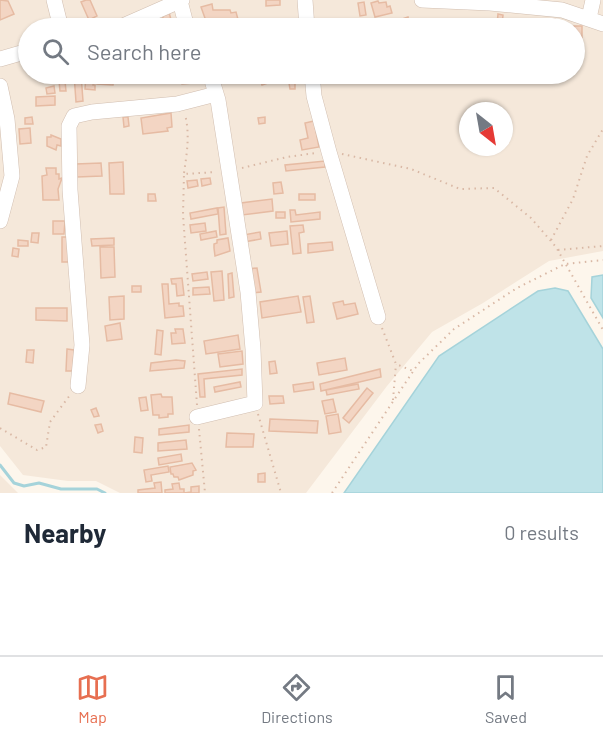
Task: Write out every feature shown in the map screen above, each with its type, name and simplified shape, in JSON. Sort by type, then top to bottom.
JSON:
[{"type":"street","points":[[140,18],[181,0],[186,18]]},
{"type":"street","points":[[305,0],[307,18]]},
{"type":"street","points":[[422,0],[505,2],[562,10],[596,21],[593,0]]},
{"type":"street","points":[[58,1],[60,18]]},
{"type":"street","points":[[0,59],[18,54]]},
{"type":"street","points":[[198,417],[255,403],[248,292],[213,84]]},
{"type":"street","points":[[313,84],[329,152],[378,317]]},
{"type":"street","points":[[0,86],[7,118],[12,176],[2,203],[0,221]]},
{"type":"street","points":[[78,386],[82,345],[70,190],[69,126],[75,116],[92,112],[182,102],[216,94]]},
{"type":"path","points":[[182,102],[189,143],[184,174],[183,215],[205,493]]},
{"type":"path","points":[[551,240],[573,199],[587,156],[603,129]]},
{"type":"path","points":[[184,174],[229,172],[287,157],[329,152],[411,169],[460,189],[494,188],[531,218],[551,240],[603,330]]},
{"type":"path","points":[[558,250],[603,246]]},
{"type":"path","points":[[332,493],[418,364],[454,329],[517,288],[565,264],[603,260]]},
{"type":"path","points":[[378,317],[396,364],[393,403]]},
{"type":"path","points":[[396,364],[413,371]]},
{"type":"path","points":[[0,428],[37,450],[46,447],[50,422],[78,386]]},
{"type":"path","points":[[255,403],[281,493]]},
{"type":"shaded area","points":[[0,0],[603,0],[603,251],[549,261],[432,332],[387,386],[306,493],[120,493],[96,481],[68,481],[23,475],[0,446]]},
{"type":"shaded area","points":[[0,475],[18,493],[0,493]]},
{"type":"water","points":[[603,275],[603,318],[591,298],[592,277]]},
{"type":"water","points":[[555,288],[568,291],[603,349],[603,493],[344,493],[439,356],[538,291]]},
{"type":"building","points":[[0,0],[8,1],[14,14],[0,20]]},
{"type":"building","points":[[90,0],[97,16],[88,18],[81,2]]},
{"type":"building","points":[[266,0],[280,0],[280,5],[266,6]]},
{"type":"building","points":[[378,1],[379,3],[386,2],[392,13],[375,17],[371,3]]},
{"type":"building","points":[[364,2],[366,15],[360,16],[358,3]]},
{"type":"building","points":[[212,4],[213,10],[230,10],[231,13],[236,12],[238,18],[205,18],[201,7]]},
{"type":"building","points":[[169,12],[170,18],[163,18],[162,14]]},
{"type":"building","points":[[59,84],[65,84],[66,91],[60,91]]},
{"type":"building","points":[[75,84],[82,84],[83,101],[76,102]]},
{"type":"building","points":[[85,84],[95,85],[95,90],[85,89]]},
{"type":"building","points":[[289,84],[295,84],[295,89],[290,89]]},
{"type":"building","points":[[54,86],[55,93],[47,94],[46,88]]},
{"type":"building","points":[[55,96],[55,105],[36,106],[36,97]]},
{"type":"building","points":[[171,113],[172,127],[167,128],[168,131],[143,134],[141,118]]},
{"type":"building","points":[[32,117],[33,124],[25,124],[25,118]]},
{"type":"building","points":[[123,117],[128,117],[129,126],[124,127]]},
{"type":"building","points":[[265,117],[265,123],[259,124],[258,118]]},
{"type":"building","points":[[314,121],[319,147],[302,150],[300,140],[308,138],[305,123]]},
{"type":"building","points":[[30,128],[31,143],[20,144],[19,129]]},
{"type":"building","points":[[51,135],[61,139],[61,146],[57,145],[56,150],[47,146],[47,137]]},
{"type":"building","points":[[325,161],[325,167],[286,171],[285,165]]},
{"type":"building","points":[[123,162],[124,194],[110,194],[109,163]]},
{"type":"building","points":[[101,163],[102,176],[77,177],[76,164]]},
{"type":"building","points":[[46,168],[56,168],[59,179],[62,178],[58,189],[59,200],[43,200],[42,176],[47,175]]},
{"type":"building","points":[[210,178],[211,184],[202,186],[201,179]]},
{"type":"building","points":[[197,180],[198,186],[188,188],[187,181]]},
{"type":"building","points":[[281,182],[283,193],[274,194],[273,183]]},
{"type":"building","points":[[148,194],[155,194],[156,201],[148,201]]},
{"type":"building","points":[[299,194],[315,194],[315,200],[299,200]]},
{"type":"building","points":[[272,199],[273,211],[242,215],[241,203]]},
{"type":"building","points":[[224,207],[226,234],[220,235],[218,208]]},
{"type":"building","points":[[217,208],[218,214],[191,219],[190,213]]},
{"type":"building","points":[[290,210],[295,210],[296,215],[320,212],[320,219],[291,222]]},
{"type":"building","points":[[276,212],[285,212],[285,218],[276,218]]},
{"type":"building","points":[[53,221],[65,221],[64,234],[53,234]]},
{"type":"building","points":[[205,223],[206,231],[191,233],[190,225]]},
{"type":"building","points":[[303,225],[304,232],[299,233],[301,253],[293,254],[290,226]]},
{"type":"building","points":[[216,231],[217,237],[201,240],[200,234]]},
{"type":"building","points":[[287,231],[288,244],[271,246],[269,233]]},
{"type":"building","points":[[260,232],[261,239],[244,242],[243,235]]},
{"type":"building","points":[[32,233],[39,233],[38,243],[31,242]]},
{"type":"building","points":[[62,237],[68,237],[69,262],[62,262]]},
{"type":"building","points":[[114,238],[114,245],[92,246],[91,239]]},
{"type":"building","points":[[228,238],[230,251],[215,256],[214,244],[217,240]]},
{"type":"building","points":[[18,240],[28,241],[28,246],[18,246]]},
{"type":"building","points":[[332,242],[333,250],[308,253],[308,244]]},
{"type":"building","points":[[100,247],[114,247],[115,277],[101,278]]},
{"type":"building","points":[[13,248],[19,249],[18,257],[12,256]]},
{"type":"building","points":[[257,268],[261,292],[251,293],[248,269]]},
{"type":"building","points":[[222,271],[224,300],[214,301],[211,272]]},
{"type":"building","points":[[207,272],[208,279],[193,281],[192,274]]},
{"type":"building","points":[[232,273],[234,297],[229,298],[228,274]]},
{"type":"building","points":[[182,278],[184,295],[177,296],[176,284],[172,284],[171,279]]},
{"type":"building","points":[[162,284],[168,284],[169,304],[179,303],[179,306],[183,306],[184,316],[165,318]]},
{"type":"building","points":[[132,286],[141,286],[141,292],[132,292]]},
{"type":"building","points":[[209,287],[210,294],[193,295],[193,288]]},
{"type":"building","points":[[124,296],[124,319],[110,320],[109,297]]},
{"type":"building","points":[[298,296],[301,312],[262,318],[260,302]]},
{"type":"building","points":[[310,296],[314,322],[307,323],[303,297]]},
{"type":"building","points":[[343,301],[344,305],[355,303],[358,314],[337,319],[333,303]]},
{"type":"building","points":[[36,308],[67,308],[67,321],[36,320]]},
{"type":"building","points":[[120,323],[122,339],[107,341],[105,326]]},
{"type":"building","points":[[175,329],[183,329],[185,343],[172,344],[171,333],[176,333]]},
{"type":"building","points":[[157,330],[163,331],[161,355],[155,354]]},
{"type":"building","points":[[238,335],[240,349],[206,354],[204,341]]},
{"type":"building","points":[[67,349],[74,350],[73,371],[66,371]]},
{"type":"building","points":[[27,350],[34,350],[33,363],[26,362]]},
{"type":"building","points":[[242,351],[243,364],[220,367],[218,354]]},
{"type":"building","points":[[345,358],[347,370],[319,375],[317,363]]},
{"type":"building","points":[[185,361],[184,368],[150,371],[151,363]]},
{"type":"building","points":[[275,361],[277,373],[270,374],[269,362]]},
{"type":"building","points":[[242,369],[242,375],[204,379],[205,397],[200,397],[198,374]]},
{"type":"building","points":[[380,369],[381,377],[321,391],[320,384]]},
{"type":"building","points":[[240,382],[241,387],[215,392],[214,387]]},
{"type":"building","points":[[313,382],[314,389],[294,392],[293,385]]},
{"type":"building","points":[[358,384],[359,389],[327,395],[326,390]]},
{"type":"building","points":[[367,388],[373,393],[349,423],[343,418]]},
{"type":"building","points":[[10,393],[44,401],[41,412],[8,404]]},
{"type":"building","points":[[161,394],[162,397],[172,397],[173,414],[159,418],[159,415],[153,415],[151,395]]},
{"type":"building","points":[[269,396],[283,396],[284,403],[270,404]]},
{"type":"building","points":[[146,397],[148,410],[141,411],[139,398]]},
{"type":"building","points":[[333,399],[336,412],[325,414],[322,401]]},
{"type":"building","points":[[96,408],[99,416],[94,417],[91,410]]},
{"type":"building","points":[[338,414],[341,432],[329,434],[326,416]]},
{"type":"building","points":[[270,419],[318,421],[317,433],[269,431]]},
{"type":"building","points":[[101,424],[103,431],[98,433],[95,425]]},
{"type":"building","points":[[189,425],[189,432],[159,435],[159,429]]},
{"type":"building","points":[[227,433],[254,434],[253,447],[226,447]]},
{"type":"building","points":[[135,437],[143,438],[142,453],[134,452]]},
{"type":"building","points":[[186,440],[187,449],[158,451],[158,443]]},
{"type":"building","points":[[181,454],[182,461],[159,465],[158,458]]},
{"type":"building","points":[[192,463],[196,470],[193,471],[193,475],[179,480],[171,474],[170,467]]},
{"type":"building","points":[[168,466],[169,472],[151,475],[152,481],[146,482],[144,470]]},
{"type":"building","points":[[265,473],[265,482],[258,482],[258,474]]},
{"type":"building","points":[[161,482],[162,493],[138,493],[138,490],[155,488],[154,483]]},
{"type":"building","points":[[179,483],[184,493],[165,493],[165,490],[173,489],[172,484]]},
{"type":"building","points":[[199,486],[199,493],[184,493],[191,492],[191,487]]},
{"type":"waterway","points":[[0,465],[14,483],[24,486],[39,483],[61,489],[97,489],[105,493]]}]
